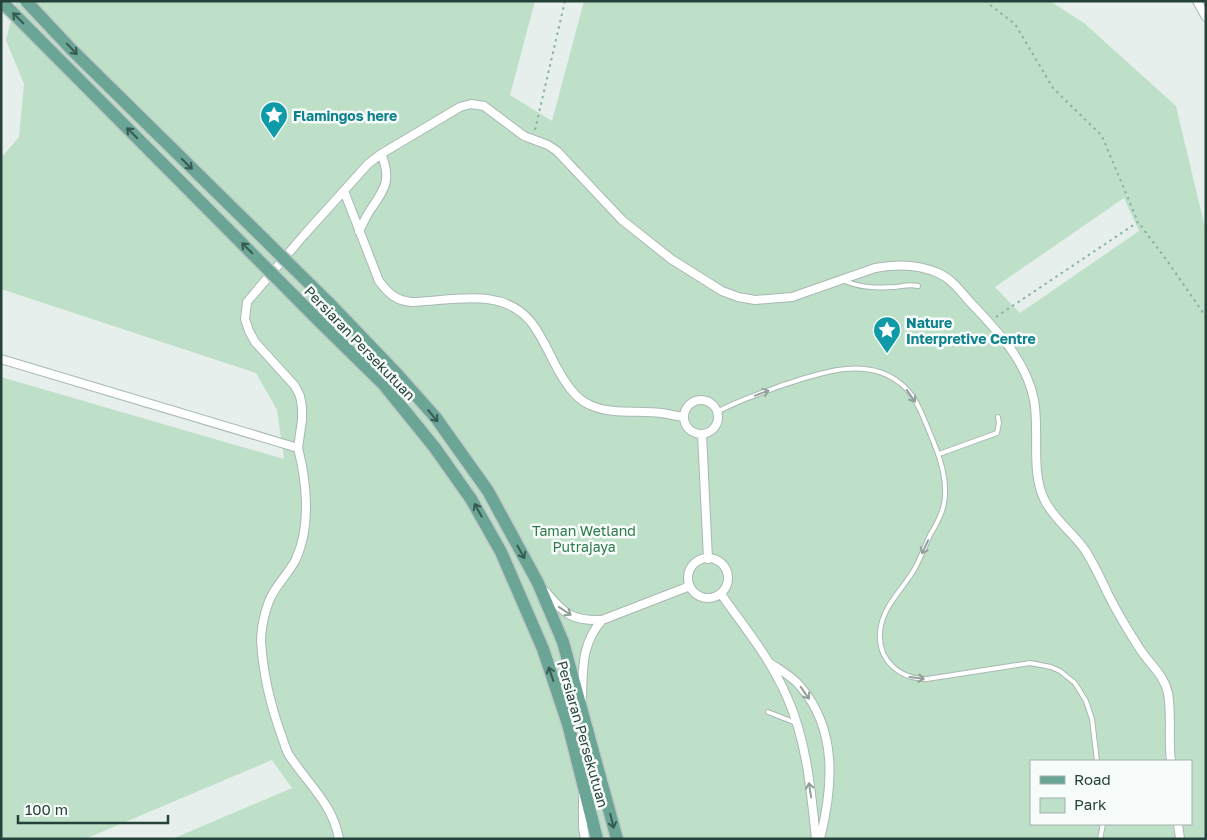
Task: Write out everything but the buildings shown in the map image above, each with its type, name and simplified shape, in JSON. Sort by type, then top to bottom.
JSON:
[{"type":"main road","name":"Persiaran Persekutuan","points":[[2,1],[384,385],[435,448],[476,506],[501,552],[543,648],[568,724],[597,839]]},
{"type":"main road","name":"Persiaran Persekutuan","points":[[26,1],[72,50],[329,303],[397,374],[436,418],[488,491],[538,583],[563,642],[617,839]]},
{"type":"street","points":[[1197,1],[1206,17]]},
{"type":"street","points":[[339,839],[334,821],[322,798],[288,754],[275,720],[266,683],[261,640],[266,609],[271,597],[295,561],[302,542],[305,524],[304,474],[298,448],[302,407],[300,396],[295,386],[255,342],[245,319],[245,310],[247,302],[368,164],[380,154],[460,107],[472,104],[484,106],[524,136],[548,145],[557,151],[622,220],[671,259],[722,291],[738,297],[755,300],[792,297],[841,279],[890,265],[915,266],[949,278],[1008,343],[1026,374],[1034,400],[1037,465],[1039,484],[1044,499],[1056,518],[1086,551],[1113,604],[1139,648],[1163,679],[1168,693],[1170,708],[1171,760]]},
{"type":"street","points":[[360,231],[369,211],[383,191],[388,176],[386,166],[380,154]]},
{"type":"street","points":[[344,191],[379,281],[395,298],[403,302],[475,298],[495,300],[510,305],[521,312],[537,331],[563,379],[578,397],[589,405],[604,410],[661,413],[684,417]]},
{"type":"street","points":[[1,359],[298,448]]},
{"type":"street","points":[[698,400],[706,401],[713,405],[718,419],[710,432],[702,434],[689,430],[685,424],[684,417],[686,409],[691,403],[698,400]]},
{"type":"street","points":[[702,434],[708,559]]},
{"type":"street","points":[[716,560],[723,564],[727,571],[726,587],[721,594],[713,598],[703,598],[695,594],[690,586],[688,577],[698,561],[716,560]]},
{"type":"street","points":[[538,583],[563,612],[574,618],[589,621],[602,620],[690,586]]},
{"type":"street","points":[[721,594],[769,661],[787,697],[797,724],[804,756],[816,839]]},
{"type":"street","points":[[581,708],[583,656],[594,629],[602,620]]},
{"type":"street","points":[[769,661],[800,685],[817,709],[825,735],[831,769],[826,817],[820,839]]},
{"type":"street","points":[[584,785],[582,807],[585,839]]},
{"type":"street","points":[[1178,825],[1180,839]]},
{"type":"lane","points":[[841,279],[861,286],[896,287],[910,284],[918,286]]},
{"type":"lane","points":[[717,412],[734,403],[812,375],[832,370],[852,368],[872,370],[889,376],[900,383],[911,394],[921,411],[939,454],[945,484],[945,497],[943,509],[914,569],[886,610],[880,631],[880,641],[887,659],[900,673],[917,679],[1030,663],[1051,667],[1060,671],[1075,683],[1086,700],[1092,719],[1098,760]]},
{"type":"lane","points":[[939,454],[997,433],[998,417]]},
{"type":"lane","points":[[768,712],[797,724]]},
{"type":"lane","points":[[1100,839],[1103,825]]},
{"type":"path","points":[[532,140],[565,1]]},
{"type":"path","points":[[984,1],[1015,24],[1053,88],[1102,136],[1138,222],[1206,317]]},
{"type":"path","points":[[988,322],[1138,222]]},
{"type":"green space","name":"Taman Wetland Putrajaya","points":[[16,1],[535,1],[510,95],[552,121],[584,1],[1050,1],[1084,23],[1176,106],[1206,232],[1206,839],[172,839],[292,788],[272,760],[85,839],[1,839],[1,377],[284,459],[277,410],[256,373],[1,289],[1,158],[19,137],[24,84],[6,40]],"holes":[[[1124,198],[1139,231],[1020,313],[995,287]]]},
{"type":"place","name":"Flamingos here","points":[[274,139]]},
{"type":"place","name":"Nature Interpretive Centre","points":[[887,354]]}]
